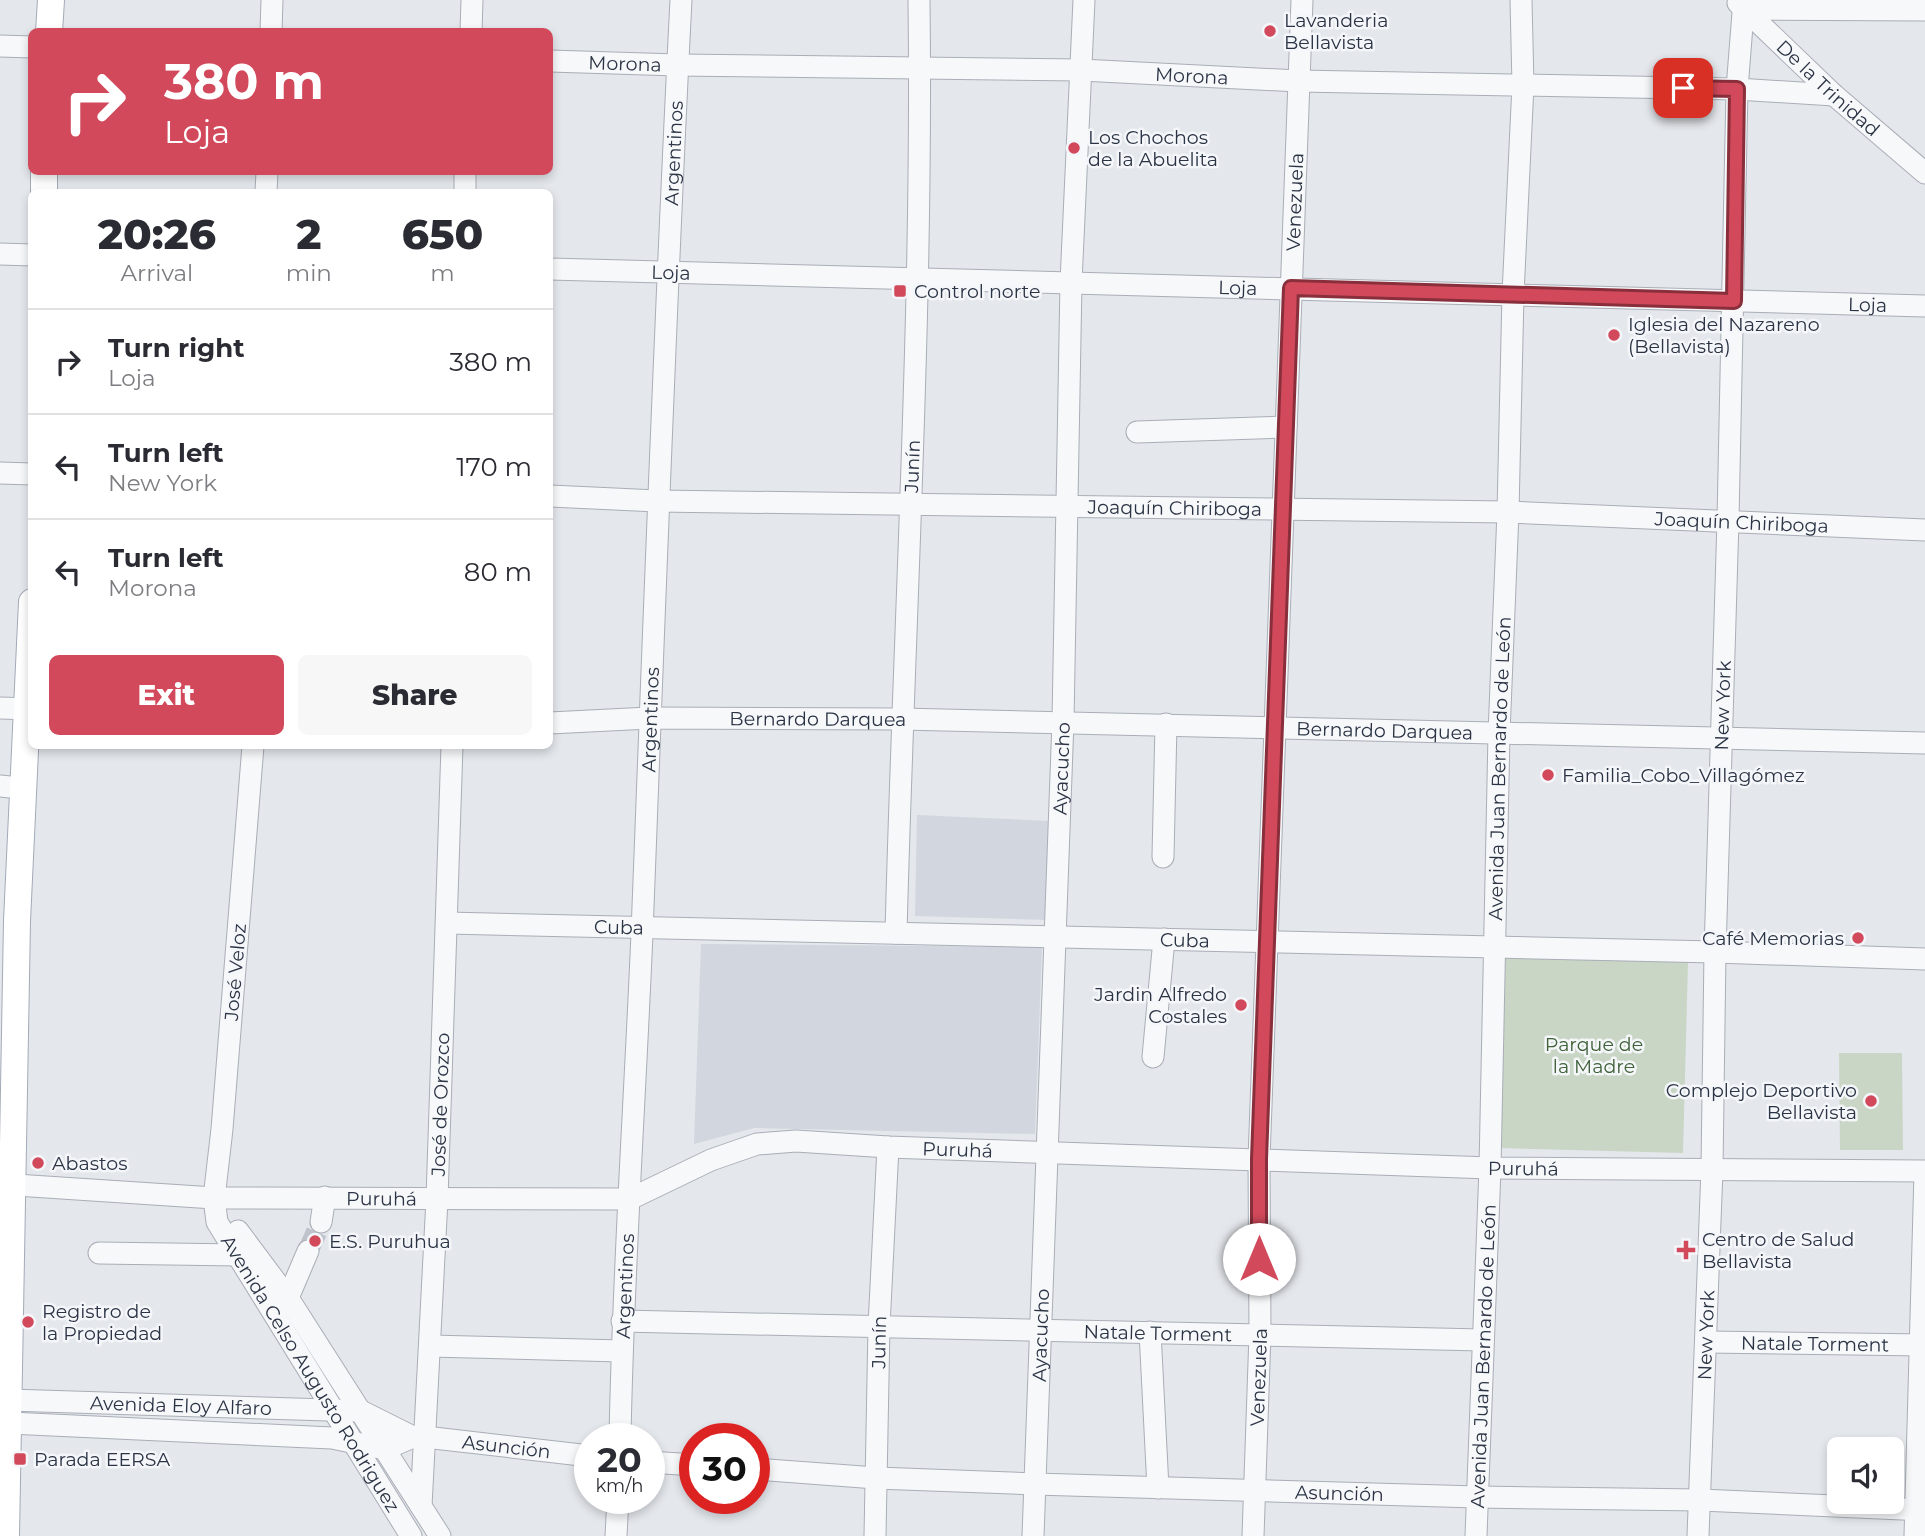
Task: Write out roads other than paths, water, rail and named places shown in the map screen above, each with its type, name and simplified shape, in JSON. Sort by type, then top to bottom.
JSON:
[{"type":"main road","points":[[49,28],[51,0]]},
{"type":"main road","points":[[6,1536],[9,921],[28,720]]},
{"type":"street","points":[[271,28],[272,0]]},
{"type":"street","points":[[471,28],[472,0]]},
{"type":"street","name":"Argentinos","points":[[620,1423],[622,1321],[642,929],[657,501],[681,0]]},
{"type":"street","name":"Junín","points":[[896,933],[901,719],[918,279],[919,0]]},
{"type":"street","name":"Ayacucho","points":[[1033,1536],[1063,721],[1071,282],[1084,0]]},
{"type":"street","name":"Venezuela","points":[[1253,1536],[1260,1334],[1259,1159],[1302,0]]},
{"type":"street","name":"Avenida Juan Bernardo de León","points":[[1476,1536],[1490,1168],[1499,734],[1522,85],[1521,0]]},
{"type":"street","points":[[1741,3],[1925,10]]},
{"type":"street","name":"New York","points":[[1698,1536],[1712,1169],[1715,952],[1741,3]]},
{"type":"street","name":"De la Trinidad","points":[[1741,3],[1834,94],[1925,173]]},
{"type":"street","points":[[0,46],[28,47]]},
{"type":"street","name":"Morona","points":[[553,61],[1081,70],[1298,80],[1737,89],[1834,94]]},
{"type":"street","points":[[0,254],[28,255]]},
{"type":"street","name":"Loja","points":[[553,269],[1925,306]]},
{"type":"street","points":[[1137,432],[1286,427]]},
{"type":"street","points":[[0,473],[28,474]]},
{"type":"street","name":"Joaquín Chiriboga","points":[[553,496],[657,501],[1508,512],[1925,530]]},
{"type":"street","points":[[0,708],[28,709]]},
{"type":"street","name":"Bernardo Darquea","points":[[553,723],[649,718],[1063,721],[1925,743]]},
{"type":"street","points":[[1163,857],[1166,724]]},
{"type":"street","name":"José Veloz","points":[[214,1198],[253,749]]},
{"type":"street","name":"José de Orozco","points":[[421,1506],[419,1437],[430,1346],[452,749]]},
{"type":"street","name":"Cuba","points":[[447,923],[1925,959]]},
{"type":"street","points":[[1153,1057],[1164,939]]},
{"type":"street","name":"Puruhá","points":[[7,1184],[214,1198],[630,1199],[711,1160],[757,1144],[796,1141],[888,1147],[1490,1168],[1925,1171]]},
{"type":"street","name":"Junín","points":[[875,1536],[879,1326],[888,1147]]},
{"type":"street","points":[[1915,1536],[1921,1510],[1925,1171]]},
{"type":"street","points":[[321,1222],[325,1197]]},
{"type":"street","name":"Avenida Celso Augusto Rodriguez","points":[[214,1198],[217,1222],[411,1536]]},
{"type":"street","name":"Avenida Celso Augusto Rodriguez","points":[[214,1198],[288,1298],[440,1536]]},
{"type":"street","points":[[288,1298],[307,1251]]},
{"type":"street","points":[[99,1253],[239,1255]]},
{"type":"street","name":"Natale Torment","points":[[622,1321],[1482,1340]]},
{"type":"street","points":[[1150,1332],[1158,1488]]},
{"type":"street","name":"Natale Torment","points":[[1707,1342],[1923,1345]]},
{"type":"street","points":[[430,1346],[621,1351]]},
{"type":"street","name":"Avenida Eloy Alfaro","points":[[5,1412],[333,1408],[361,1411]]},
{"type":"street","name":"Asunción","points":[[361,1411],[419,1437],[574,1454]]},
{"type":"street","name":"Avenida Eloy Alfaro","points":[[5,1412],[353,1441]]},
{"type":"street","name":"Asunción","points":[[385,1449],[419,1437]]},
{"type":"street","points":[[353,1441],[385,1449]]},
{"type":"street","name":"Asunción","points":[[770,1470],[876,1478],[1035,1484],[1477,1497],[1700,1500],[1921,1510]]},
{"type":"street","points":[[616,1536],[617,1514]]},
{"type":"tunnel","points":[[308,1251],[321,1222]]},
{"type":"place","name":"Lavanderia Bellavista","points":[[1270,31]]},
{"type":"place","name":"Los Chochos de la Abuelita","points":[[1074,148]]},
{"type":"place","name":"Control norte","points":[[900,291]]},
{"type":"place","name":"Iglesia del Nazareno (Bellavista)","points":[[1614,335]]},
{"type":"place","name":"Familia_Cobo_Villagómez","points":[[1548,775]]},
{"type":"place","name":"Café Memorias","points":[[1858,938]]},
{"type":"place","name":"Jardin Alfredo Costales","points":[[1241,1005]]},
{"type":"place","name":"Complejo Deportivo Bellavista","points":[[1871,1101]]},
{"type":"place","name":"Abastos","points":[[38,1163]]},
{"type":"place","name":"E.S. Puruhua","points":[[315,1241]]},
{"type":"place","name":"Centro de Salud Bellavista","points":[[1686,1250]]},
{"type":"place","name":"Registro de la Propiedad","points":[[28,1322]]},
{"type":"place","name":"Parada EERSA","points":[[20,1459]]},
{"type":"park label","name":"Parque de la Madre","points":[[1594,1055]]}]
